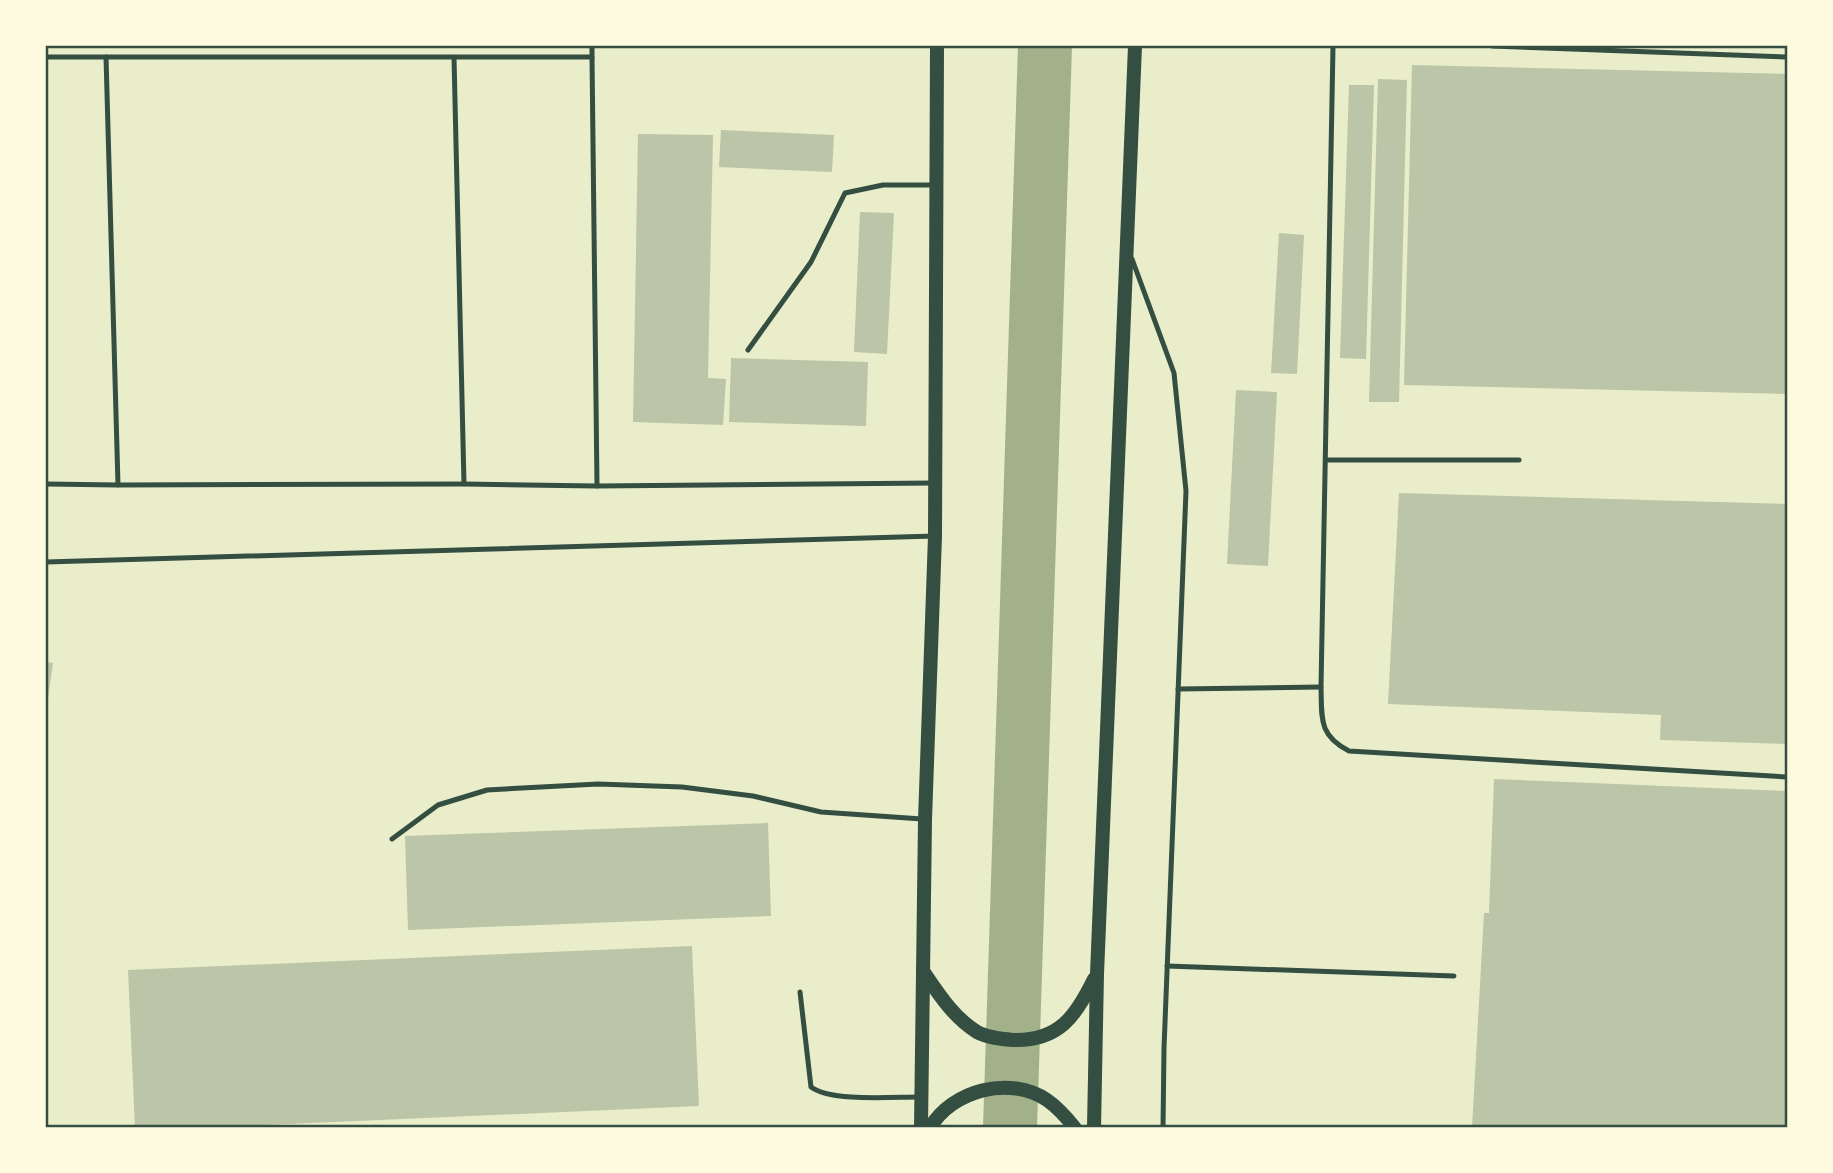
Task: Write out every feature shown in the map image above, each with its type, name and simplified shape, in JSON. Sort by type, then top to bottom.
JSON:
[{"type":"main road","points":[[921,1128],[925,820],[934,536],[937,46]]},
{"type":"main road","points":[[1094,1128],[1097,974],[1135,46]]},
{"type":"main road","points":[[923,971],[942,998],[966,1024],[980,1033],[1002,1039],[1029,1040],[1053,1033],[1074,1016],[1097,974]]},
{"type":"main road","points":[[934,1121],[974,1092],[1008,1088],[1047,1100],[1074,1128]]},
{"type":"lane","points":[[592,46],[597,486]]},
{"type":"lane","points":[[1333,46],[1321,687],[1322,724],[1328,737],[1349,751],[1787,777]]},
{"type":"lane","points":[[1492,46],[1787,57]]},
{"type":"lane","points":[[46,57],[592,57]]},
{"type":"lane","points":[[106,57],[118,485]]},
{"type":"lane","points":[[454,58],[464,484]]},
{"type":"lane","points":[[748,350],[811,262],[845,193],[883,185],[936,185]]},
{"type":"lane","points":[[1127,246],[1174,373],[1186,491],[1163,1128]]},
{"type":"lane","points":[[1326,460],[1519,460]]},
{"type":"lane","points":[[46,484],[597,486],[934,483]]},
{"type":"lane","points":[[46,562],[934,536]]},
{"type":"lane","points":[[1178,689],[1321,687]]},
{"type":"lane","points":[[392,839],[438,806],[487,790],[598,784],[682,787],[753,796],[821,812],[925,820]]},
{"type":"lane","points":[[1167,966],[1454,976]]},
{"type":"lane","points":[[800,992],[811,1087],[818,1092],[856,1097],[922,1097]]},
{"type":"building","points":[[1412,65],[1787,74],[1787,394],[1404,385]]},
{"type":"building","points":[[1378,79],[1407,80],[1399,402],[1369,402]]},
{"type":"building","points":[[1349,85],[1374,85],[1366,359],[1340,358]]},
{"type":"building","points":[[721,130],[834,135],[832,172],[719,167]]},
{"type":"building","points":[[638,134],[713,135],[708,378],[726,379],[723,425],[633,422]]},
{"type":"building","points":[[860,212],[894,213],[887,354],[854,352]]},
{"type":"building","points":[[1279,233],[1304,235],[1297,374],[1271,373]]},
{"type":"building","points":[[731,358],[868,362],[866,426],[729,422]]},
{"type":"building","points":[[1236,390],[1277,392],[1268,566],[1227,564]]},
{"type":"building","points":[[1399,493],[1787,504],[1787,744],[1660,740],[1661,715],[1388,704]]},
{"type":"building","points":[[46,662],[53,663],[47,705],[46,705]]},
{"type":"building","points":[[1494,779],[1787,791],[1787,1128],[1472,1128],[1484,913],[1489,913]]},
{"type":"building","points":[[768,823],[771,916],[408,930],[405,836]]},
{"type":"building","points":[[692,946],[699,1106],[199,1128],[135,1128],[128,970]]},
{"type":"waterway","points":[[1010,1128],[1045,46]]}]
